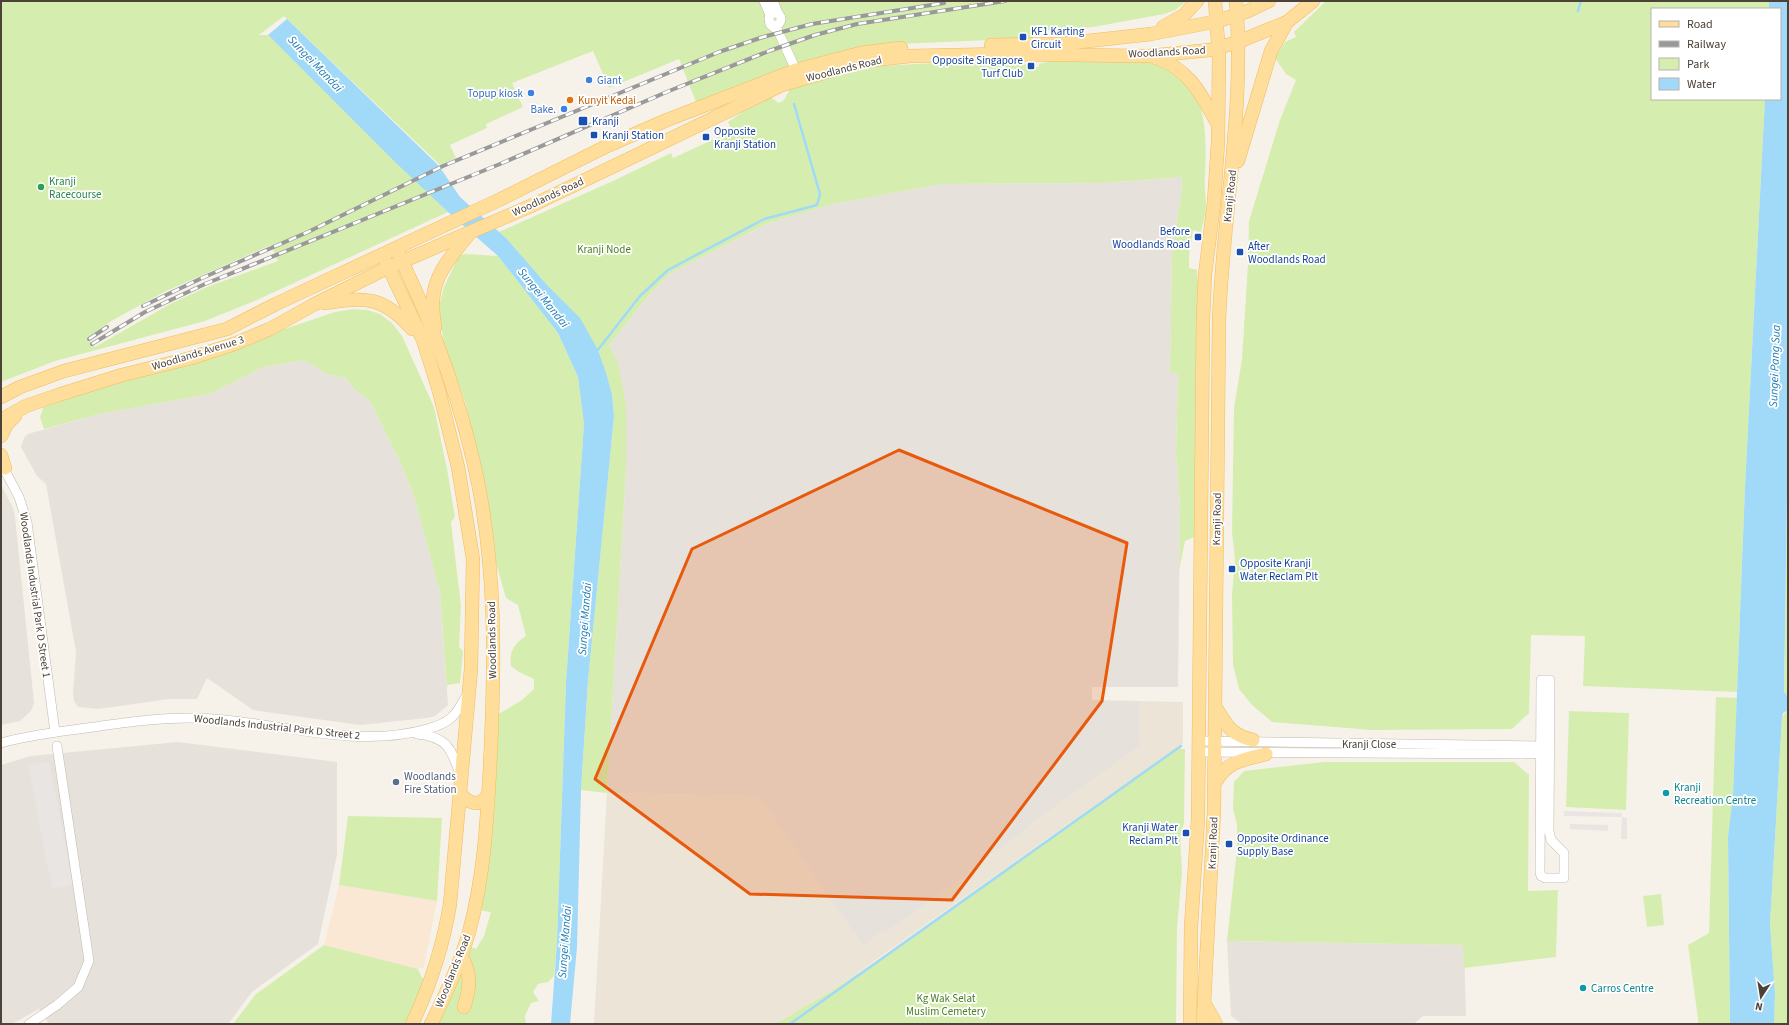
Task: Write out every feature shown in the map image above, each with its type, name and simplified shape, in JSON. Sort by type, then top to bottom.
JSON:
[{"type":"main road","points":[[1151,34],[1184,15],[1197,1]]},
{"type":"main road","name":"Kranji Road","points":[[1190,1024],[1192,927],[1197,858],[1203,320],[1205,275],[1214,202],[1218,124],[1219,48],[1218,21],[1215,1]]},
{"type":"main road","name":"Kranji Road","points":[[1203,1024],[1212,878],[1215,783],[1220,314],[1232,182],[1238,42],[1236,1]]},
{"type":"main road","name":"Woodlands Road","points":[[412,1024],[433,976],[446,929],[454,862],[471,669],[473,559],[458,467],[429,339],[388,268],[382,254],[608,146],[667,120],[796,70],[861,52],[884,49],[936,46],[1061,44],[1151,34],[1218,21],[1248,11],[1269,1]]},
{"type":"main road","name":"Woodlands Road","points":[[388,268],[533,205],[775,88],[857,63],[888,58],[953,54],[1148,56],[1219,48],[1287,22],[1313,1]]},
{"type":"main road","points":[[1232,182],[1271,51],[1287,22]]},
{"type":"main road","points":[[1148,56],[1167,62],[1185,74],[1198,88],[1218,124]]},
{"type":"main road","points":[[516,191],[516,203],[522,205],[533,205]]},
{"type":"main road","points":[[429,339],[433,300],[438,279],[450,258],[473,230]]},
{"type":"main road","name":"Woodlands Road","points":[[397,248],[429,339],[457,403],[474,465],[491,574],[494,669],[488,795],[482,866],[469,930],[461,956],[450,984],[431,1024]]},
{"type":"main road","name":"Woodlands Avenue 3","points":[[1,397],[20,387],[64,371],[227,329],[382,254]]},
{"type":"main road","name":"Woodlands Avenue 3","points":[[1,420],[31,404],[122,375],[191,358],[234,344],[270,329],[312,305],[388,268]]},
{"type":"main road","points":[[312,305],[353,300],[381,303],[397,313],[429,339]]},
{"type":"main road","points":[[1,436],[7,424],[31,404]]},
{"type":"main road","points":[[1,455],[2,466]]},
{"type":"main road","points":[[1216,708],[1230,728],[1240,737],[1252,740]]},
{"type":"main road","points":[[1215,783],[1220,772],[1228,766],[1266,754]]},
{"type":"main road","points":[[459,793],[466,800],[473,803],[482,802],[488,795]]},
{"type":"main road","points":[[1192,927],[1209,924]]},
{"type":"main road","points":[[461,956],[470,979],[464,1006]]},
{"type":"main road","points":[[1205,1002],[1216,1024]]},
{"type":"street","points":[[764,1],[779,27],[796,70]]},
{"type":"street","points":[[773,1],[773,17]]},
{"type":"street","points":[[773,17],[781,18],[779,27]]},
{"type":"street","name":"Woodlands Industrial Park D Street 1","points":[[2,466],[19,497],[27,522],[54,732]]},
{"type":"street","points":[[1545,750],[1541,680],[1550,680],[1545,750],[1540,872],[1545,878],[1564,878],[1564,853],[1551,840],[1549,831],[1545,750]]},
{"type":"street","name":"Woodlands Industrial Park D Street 2","points":[[412,734],[443,724],[450,719],[458,711],[469,691]]},
{"type":"street","name":"Woodlands Industrial Park D Street 2","points":[[1,743],[54,732],[145,720],[189,718],[228,720],[349,736],[391,736],[412,734],[432,735],[445,744],[455,759],[461,776]]},
{"type":"street","name":"Kranji Close","points":[[1215,747],[1252,740],[1321,744],[1545,750]]},
{"type":"street","points":[[29,1024],[57,1005],[78,987],[89,961],[57,746]]},
{"type":"street","name":"Kranji Close","points":[[1199,746],[1266,754],[1302,752],[1545,750]]},
{"type":"highlighted area","points":[[899,450],[1127,543],[1102,701],[952,900],[750,894],[595,779],[692,549]]},
{"type":"shaded area","points":[[1182,177],[1181,197],[1172,250],[1170,372],[1178,373],[1176,452],[1180,504],[1178,687],[1092,687],[1092,700],[1140,701],[1139,747],[1031,824],[1029,828],[970,870],[966,876],[885,933],[882,931],[863,945],[759,796],[607,793],[626,470],[626,404],[609,345],[650,294],[671,273],[766,224],[833,204],[942,184],[1104,183]]},
{"type":"shaded area","points":[[304,360],[327,374],[346,378],[353,388],[370,401],[402,466],[414,496],[440,593],[448,705],[435,716],[427,718],[360,725],[253,710],[207,678],[197,699],[169,699],[99,709],[78,707],[74,701],[73,693],[76,652],[46,484],[37,476],[21,447],[24,438],[28,434],[99,414],[210,394],[264,367]]},
{"type":"shaded area","points":[[1,485],[13,508],[15,517],[34,703],[31,711],[20,721],[1,725]]},
{"type":"shaded area","points":[[1140,701],[1183,702],[1183,743],[833,990],[775,1024],[594,1024],[607,793],[759,796],[863,944],[882,931],[885,933],[966,876],[970,870],[1029,828],[1031,824],[1139,747]]},
{"type":"shaded area","points":[[178,742],[337,762],[337,855],[318,944],[252,992],[228,1024],[49,1024],[39,1009],[12,1024],[1,1024],[1,765],[31,756]]},
{"type":"shaded area","points":[[49,761],[73,884],[52,889],[28,765]]},
{"type":"shaded area","points":[[1564,811],[1622,813],[1622,817],[1564,816]]},
{"type":"shaded area","points":[[1622,817],[1627,818],[1627,839],[1621,839]]},
{"type":"shaded area","points":[[1570,824],[1608,825],[1608,831],[1570,829]]},
{"type":"shaded area","points":[[339,885],[437,901],[424,967],[418,969],[324,945]]},
{"type":"shaded area","points":[[1227,941],[1464,945],[1466,1016],[1423,1016],[1414,1024],[1242,1024],[1231,1016]]},
{"type":"green space","points":[[1,1],[1187,1],[1175,10],[1164,14],[1093,27],[1034,31],[1033,38],[900,44],[770,74],[696,102],[679,59],[609,88],[593,51],[512,83],[523,107],[486,124],[487,128],[450,145],[456,158],[440,165],[284,16],[259,35],[268,35],[448,212],[257,300],[205,321],[55,361],[1,382]],"holes":[[[271,245],[278,261],[207,287],[172,303],[95,347],[87,338],[113,320],[164,292]]]},
{"type":"green space","points":[[1326,1],[1769,1],[1769,8],[1651,8],[1651,100],[1765,100],[1745,487],[1737,692],[1583,686],[1585,636],[1531,635],[1529,713],[1512,729],[1372,730],[1272,722],[1252,705],[1239,689],[1233,665],[1232,595],[1235,559],[1232,532],[1234,408],[1242,359],[1249,221],[1280,120],[1296,80],[1286,74],[1275,58],[1285,42],[1296,37],[1294,32]]},
{"type":"green space","name":"Kranji Node","points":[[1051,61],[1145,61],[1166,68],[1182,78],[1193,90],[1200,105],[1204,121],[1205,138],[1206,208],[1201,232],[1193,230],[1189,256],[1189,268],[1197,270],[1198,284],[1194,537],[1185,541],[1179,571],[1180,504],[1176,452],[1178,373],[1170,373],[1172,250],[1181,197],[1182,177],[1104,183],[942,184],[833,204],[766,224],[671,273],[650,294],[609,345],[618,363],[626,404],[626,470],[607,793],[581,790],[588,681],[614,416],[612,394],[598,350],[548,286],[507,239],[499,232],[671,153],[673,158],[732,131],[728,122],[760,100],[769,96],[779,103],[784,100],[790,89],[826,78],[879,66],[934,63],[1012,62],[1028,65],[1028,68],[1039,67],[1039,64]]},
{"type":"green space","points":[[459,255],[498,256],[558,333],[578,377],[584,424],[566,683],[557,942],[554,976],[548,982],[538,984],[533,992],[539,1001],[531,1003],[525,1016],[526,1024],[435,1024],[467,945],[476,949],[484,936],[491,912],[483,911],[479,906],[497,715],[522,700],[534,689],[534,679],[519,672],[511,666],[513,648],[526,636],[518,605],[506,598],[494,556],[475,445],[465,401],[444,345],[439,306],[444,287]]},
{"type":"green space","points":[[353,309],[367,310],[380,314],[392,323],[402,336],[434,407],[455,517],[451,522],[461,606],[459,647],[463,651],[460,683],[448,685],[447,688],[440,593],[414,496],[402,466],[370,401],[353,388],[346,378],[327,374],[304,360],[264,367],[210,394],[99,414],[44,429],[40,417],[43,409],[41,403],[273,333],[335,312]]},
{"type":"green space","points":[[1788,433],[1788,697],[1784,692]]},
{"type":"green space","points":[[1716,697],[1737,698],[1733,795],[1728,836],[1730,1024],[1698,1024],[1688,945],[1709,933]]},
{"type":"green space","points":[[1787,710],[1788,1024],[1774,1024],[1775,994],[1770,924],[1782,717]]},
{"type":"green space","points":[[1569,711],[1629,713],[1626,810],[1566,807]]},
{"type":"green space","name":"Kg Wak Selat Muslim Cemetery","points":[[1181,744],[1181,749],[1185,749],[1184,823],[1180,837],[1182,873],[1177,928],[1176,1024],[775,1024],[833,990],[876,961]]},
{"type":"green space","points":[[1324,762],[1514,762],[1529,775],[1528,891],[1558,890],[1556,957],[1464,968],[1463,945],[1227,941],[1237,849],[1237,825],[1233,809],[1234,782],[1244,771]]},
{"type":"green space","points":[[348,816],[442,818],[437,901],[339,885]]},
{"type":"green space","points":[[1661,894],[1664,925],[1647,927],[1643,896]]},
{"type":"green space","points":[[324,945],[418,969],[424,982],[406,1024],[233,1024],[256,994]]},
{"type":"water","name":"Sungei Pang Sua","points":[[1769,1],[1788,1],[1788,433],[1784,692],[1788,697],[1788,710],[1783,713],[1782,717],[1770,924],[1775,994],[1774,1024],[1730,1024],[1728,836],[1733,795],[1745,487],[1765,100],[1781,100],[1781,8],[1769,8]]},
{"type":"water","name":"Sungei Mandai","points":[[287,19],[439,166],[460,197],[507,239],[548,286],[580,318],[598,350],[612,394],[614,416],[588,681],[581,790],[577,947],[570,1024],[551,1024],[557,942],[566,683],[584,424],[578,377],[558,333],[498,256],[396,163],[268,35]]},
{"type":"waterway","points":[[1578,11],[1581,1]]},
{"type":"waterway","points":[[597,351],[640,296],[668,270],[764,219],[817,205],[820,194],[794,104]]},
{"type":"waterway","points":[[790,1024],[1181,746]]},
{"type":"railway","points":[[92,344],[145,312],[205,284],[500,164],[669,91],[769,51],[815,35],[857,24],[1005,1]]},
{"type":"railway","points":[[143,306],[202,278],[308,232],[443,166],[719,52],[763,37],[812,24],[944,3]]},
{"type":"railway","points":[[89,339],[107,327]]},
{"type":"place","name":"KF1 Karting Circuit","points":[[1023,37]]},
{"type":"place","name":"Opposite Singapore Turf Club","points":[[1031,66]]},
{"type":"place","name":"Giant","points":[[589,80]]},
{"type":"place","name":"Topup kiosk","points":[[531,93]]},
{"type":"place","name":"Kunyit Kedai","points":[[570,100]]},
{"type":"place","name":"Bake.","points":[[564,109]]},
{"type":"place","name":"Kranji","points":[[583,121]]},
{"type":"place","name":"Kranji Station","points":[[594,135]]},
{"type":"place","name":"Opposite Kranji Station","points":[[706,137]]},
{"type":"place","name":"Kranji Racecourse","points":[[41,187]]},
{"type":"place","name":"Before Woodlands Road","points":[[1198,237]]},
{"type":"place","name":"After Woodlands Road","points":[[1240,252]]},
{"type":"place","name":"Opposite Kranji Water Reclam Plt","points":[[1232,569]]},
{"type":"place","name":"Woodlands Fire Station","points":[[396,782]]},
{"type":"place","name":"Kranji Recreation Centre","points":[[1666,793]]},
{"type":"place","name":"Kranji Water Reclam Plt","points":[[1186,833]]},
{"type":"place","name":"Opposite Ordinance Supply Base","points":[[1229,844]]},
{"type":"place","name":"Carros Centre","points":[[1583,988]]}]
